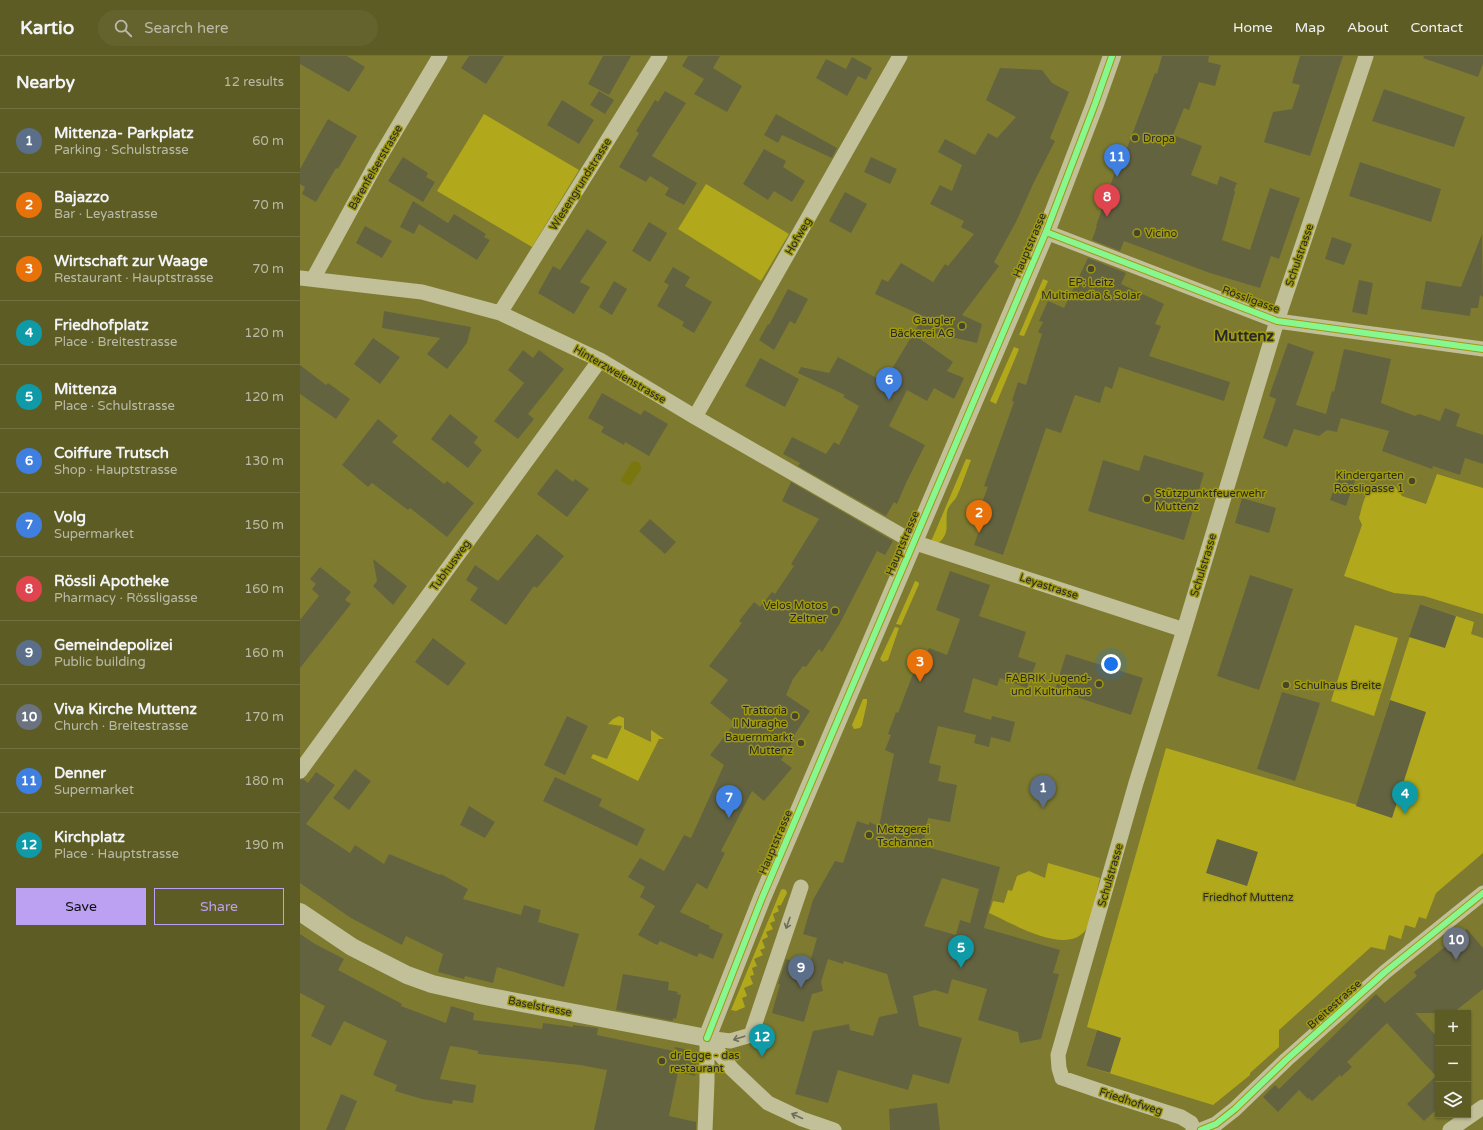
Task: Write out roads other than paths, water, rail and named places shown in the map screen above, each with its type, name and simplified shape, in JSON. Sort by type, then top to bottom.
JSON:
[{"type":"street","name":"Bärenfelserstrasse","points":[[306,279],[440,56]]},
{"type":"street","name":"Wiesengrundstrasse","points":[[500,313],[660,56]]},
{"type":"street","name":"Hofweg","points":[[695,417],[900,56]]},
{"type":"street","name":"Hauptstrasse","points":[[707,1038],[762,898],[1046,232],[1112,56]]},
{"type":"street","name":"Schulstrasse","points":[[1062,1078],[1058,1056],[1134,790],[1184,630],[1277,320],[1366,56]]},
{"type":"street","name":"Rössligasse","points":[[1046,232],[1277,320],[1483,349]]},
{"type":"street","name":"Hinterzweienstrasse","points":[[306,279],[422,292],[500,313],[553,336],[600,360],[695,417],[913,542]]},
{"type":"street","name":"Tubhusweg","points":[[300,771],[600,360]]},
{"type":"street","name":"Leyastrasse","points":[[913,542],[1184,630]]},
{"type":"street","points":[[707,1038],[730,1041],[751,1035],[801,887]]},
{"type":"street","name":"Breitestrasse","points":[[1201,1130],[1216,1124],[1235,1109],[1286,1060],[1385,972],[1483,893]]},
{"type":"street","name":"Baselstrasse","points":[[300,912],[352,947],[402,972],[432,984],[485,996],[707,1038]]},
{"type":"street","points":[[705,1130],[707,1038]]},
{"type":"street","points":[[707,1038],[732,1069],[768,1103],[802,1119],[834,1130]]},
{"type":"street","name":"Friedhofweg","points":[[1062,1078],[1181,1117],[1191,1123],[1194,1130]]},
{"type":"street","points":[[1450,1130],[1483,1107]]},
{"type":"place","name":"Dropa","points":[[1135,138]]},
{"type":"place","name":"Denner","points":[[1117,177]]},
{"type":"place","name":"Rössli Apotheke","points":[[1107,217]]},
{"type":"place","name":"Vicino","points":[[1137,233]]},
{"type":"place","name":"EP: Leitz Multimedia & Solar","points":[[1091,269]]},
{"type":"place","name":"Gaugler Bäckerei AG","points":[[962,326]]},
{"type":"place","name":"Coiffure Trutsch","points":[[889,400]]},
{"type":"place","name":"Kindergarten Rössligasse 1","points":[[1412,481]]},
{"type":"place","name":"Stützpunktfeuerwehr Muttenz","points":[[1147,499]]},
{"type":"place","name":"Bajazzo","points":[[979,533]]},
{"type":"place","name":"Velos Motos Zeltner","points":[[835,611]]},
{"type":"place","name":"Wirtschaft zur Waage","points":[[920,682]]},
{"type":"place","name":"FABRIK Jugend- und Kulturhaus","points":[[1099,684]]},
{"type":"place","name":"Schulhaus Breite","points":[[1286,685]]},
{"type":"place","name":"Trattoria Il Nuraghe","points":[[795,716]]},
{"type":"place","name":"Bauernmarkt Muttenz","points":[[801,743]]},
{"type":"place","name":"Mittenza- Parkplatz","points":[[1043,808]]},
{"type":"place","name":"Friedhofplatz","points":[[1405,814]]},
{"type":"place","name":"Volg","points":[[729,818]]},
{"type":"place","name":"Metzgerei Tschannen","points":[[869,835]]},
{"type":"place","name":"Viva Kirche Muttenz","points":[[1456,960]]},
{"type":"place","name":"Mittenza","points":[[961,968]]},
{"type":"place","name":"Gemeindepolizei","points":[[801,988]]},
{"type":"place","name":"Kirchplatz","points":[[762,1057]]},
{"type":"place","name":"dr Egge - das restaurant","points":[[662,1061]]},
{"type":"district","name":"Muttenz","points":[[1244,336]]},
{"type":"park label","name":"Friedhof Muttenz","points":[[1248,897]]}]
